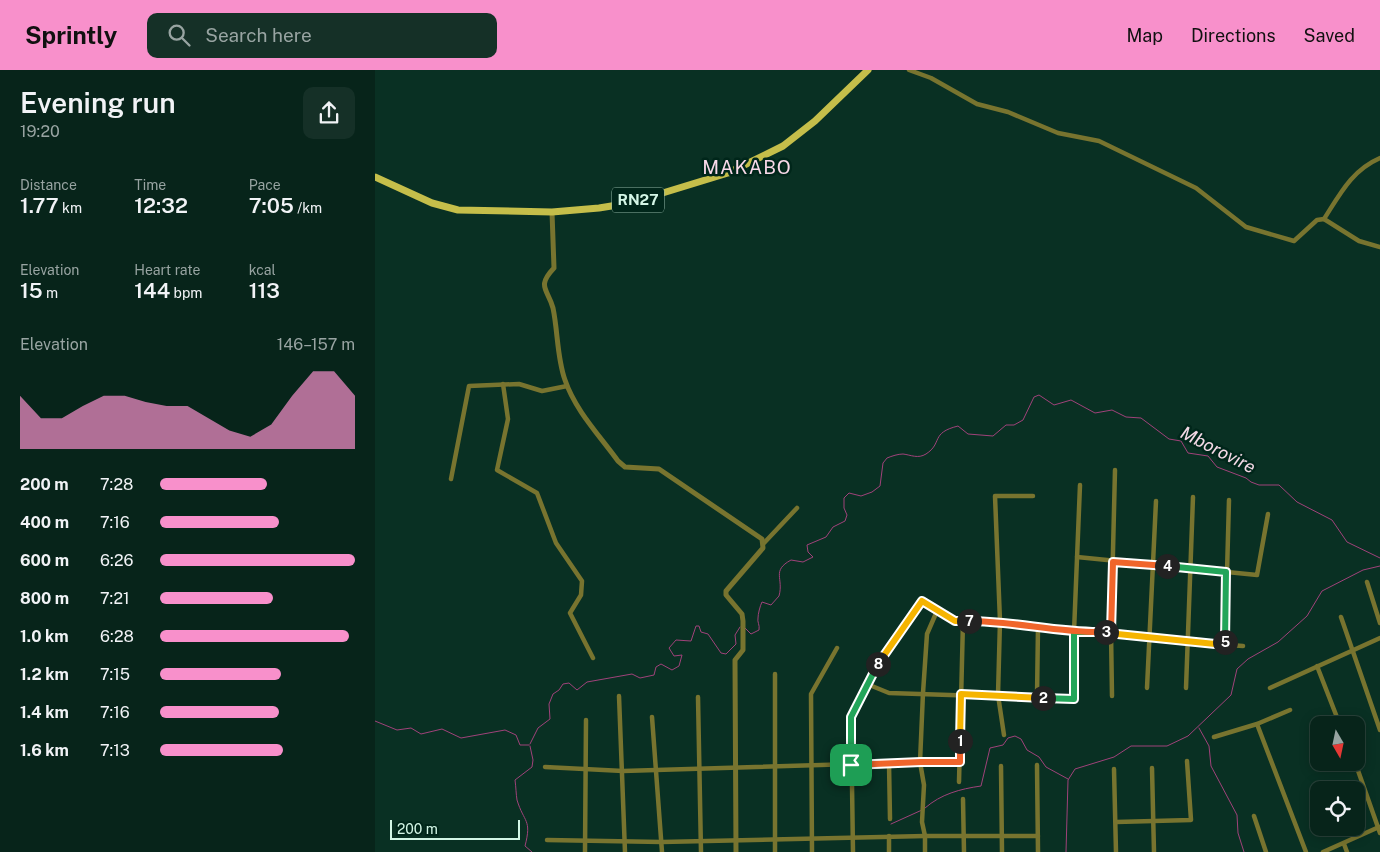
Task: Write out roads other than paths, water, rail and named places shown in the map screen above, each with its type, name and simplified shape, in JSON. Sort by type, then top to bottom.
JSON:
[{"type":"main road","name":"RN27","points":[[375,177],[432,204],[458,210],[552,212],[630,203],[728,174],[783,146],[815,121],[868,70]]},
{"type":"street","points":[[909,70],[931,78],[977,104],[1008,112],[1058,133],[1099,141],[1117,149],[1196,188],[1245,227],[1295,241],[1317,220],[1325,219],[1359,241],[1380,247]]},
{"type":"street","points":[[1325,219],[1348,182],[1367,164],[1380,158]]},
{"type":"street","points":[[552,212],[554,268],[546,275],[544,291],[552,306],[567,386],[579,407],[618,461],[625,467],[659,469],[762,540],[764,544]]},
{"type":"street","points":[[503,384],[509,419],[497,470],[537,493],[556,543],[582,580],[581,595],[571,613],[593,658]]},
{"type":"street","points":[[451,479],[469,386],[519,384],[542,391],[567,386]]},
{"type":"street","points":[[1112,696],[1111,632],[1115,470]]},
{"type":"street","points":[[867,684],[889,693],[998,695],[1074,699],[1074,632],[1080,485]]},
{"type":"street","points":[[1004,734],[998,695],[1000,621],[995,496],[1033,496]]},
{"type":"street","points":[[1186,688],[1186,642],[1193,497]]},
{"type":"street","points":[[1225,645],[1229,500]]},
{"type":"street","points":[[1147,688],[1151,565],[1156,501]]},
{"type":"street","points":[[737,852],[735,660],[743,650],[743,627],[742,614],[726,594],[726,591],[763,548],[764,544],[797,508]]},
{"type":"street","points":[[1077,558],[1257,575],[1268,514]]},
{"type":"street","points":[[1367,582],[1380,623]]},
{"type":"street","points":[[853,852],[851,717],[874,670],[922,601],[955,621],[1000,621],[1074,632],[1111,632],[1186,642],[1243,646]]},
{"type":"street","points":[[925,852],[925,836],[922,822],[924,785],[921,762],[923,693],[927,634],[937,611]]},
{"type":"street","points":[[1341,617],[1380,730]]},
{"type":"street","points":[[959,782],[963,621]]},
{"type":"street","points":[[1037,697],[1038,627]]},
{"type":"street","points":[[1270,688],[1380,638]]},
{"type":"street","points":[[812,852],[811,694],[837,648]]},
{"type":"street","points":[[1317,666],[1336,716]]},
{"type":"street","points":[[775,674],[775,852]]},
{"type":"street","points":[[619,696],[625,852]]},
{"type":"street","points":[[698,697],[701,852]]},
{"type":"street","points":[[1215,737],[1257,724],[1290,710]]},
{"type":"street","points":[[652,717],[662,852]]},
{"type":"street","points":[[585,852],[586,720]]},
{"type":"street","points":[[1257,724],[1306,852]]},
{"type":"street","points":[[1115,822],[1191,820],[1187,760]]},
{"type":"street","points":[[545,767],[623,771],[960,762]]},
{"type":"street","points":[[889,763],[890,819]]},
{"type":"street","points":[[1037,765],[1038,852]]},
{"type":"street","points":[[1001,766],[1002,852]]},
{"type":"street","points":[[1153,768],[1154,852]]},
{"type":"street","points":[[1114,769],[1116,852]]},
{"type":"street","points":[[1323,852],[1379,829],[1358,771]]},
{"type":"street","points":[[963,799],[963,852]]},
{"type":"street","points":[[1254,816],[1266,852]]},
{"type":"street","points":[[889,836],[889,852]]},
{"type":"street","points":[[547,840],[662,842],[889,836],[1037,836]]},
{"type":"street","points":[[1344,844],[1347,852]]},
{"type":"waterway","name":"Mborovire","points":[[744,627],[751,634],[759,630],[758,616],[762,602],[771,605],[779,596],[781,568],[791,560],[803,562],[813,557],[808,552],[807,545],[826,537],[833,527],[845,521],[847,515],[844,508],[844,498],[849,493],[861,496],[872,492],[880,486],[883,463],[887,458],[901,454],[917,456],[926,454],[934,446],[940,435],[958,426],[968,434],[993,436],[1006,425],[1014,425],[1023,420],[1034,397],[1039,395],[1054,405],[1071,400],[1095,413],[1112,410],[1126,417],[1141,418],[1169,439],[1181,441],[1188,453],[1208,456],[1217,467],[1259,485],[1279,485],[1297,502],[1332,520],[1347,542],[1380,558]]},
{"type":"waterway","points":[[1066,852],[1068,780],[1075,769],[1114,757],[1131,746],[1167,746],[1188,736],[1231,695],[1237,669],[1248,659],[1278,642],[1307,616],[1322,591],[1363,570],[1380,566]]},
{"type":"waterway","name":"Mborovire","points":[[530,744],[538,728],[550,719],[549,704],[553,694],[563,684],[569,683],[577,690],[587,682],[632,674],[640,678],[654,675],[656,667],[661,664],[672,670],[679,666],[682,655],[674,656],[669,648],[676,640],[691,641],[696,626],[699,626],[701,632],[708,634],[721,653],[726,654],[736,644],[735,635],[740,627]]},
{"type":"waterway","name":"Mborovire","points":[[375,721],[397,730],[411,728],[421,734],[442,729],[461,738],[505,730],[516,735],[520,745],[529,745]]},
{"type":"waterway","points":[[1199,728],[1209,746],[1211,766],[1237,815],[1238,833],[1244,852]]},
{"type":"waterway","points":[[925,808],[951,793],[981,786],[990,748],[1003,745],[1008,738],[1015,736],[1021,739],[1027,750],[1039,757],[1046,767],[1068,779]]},
{"type":"waterway","points":[[530,746],[533,760],[532,767],[515,780],[517,800],[528,831],[525,846],[532,852]]},
{"type":"waterway","points":[[891,824],[922,810]]},
{"type":"district","name":"MAKABO","points":[[747,167]]}]
